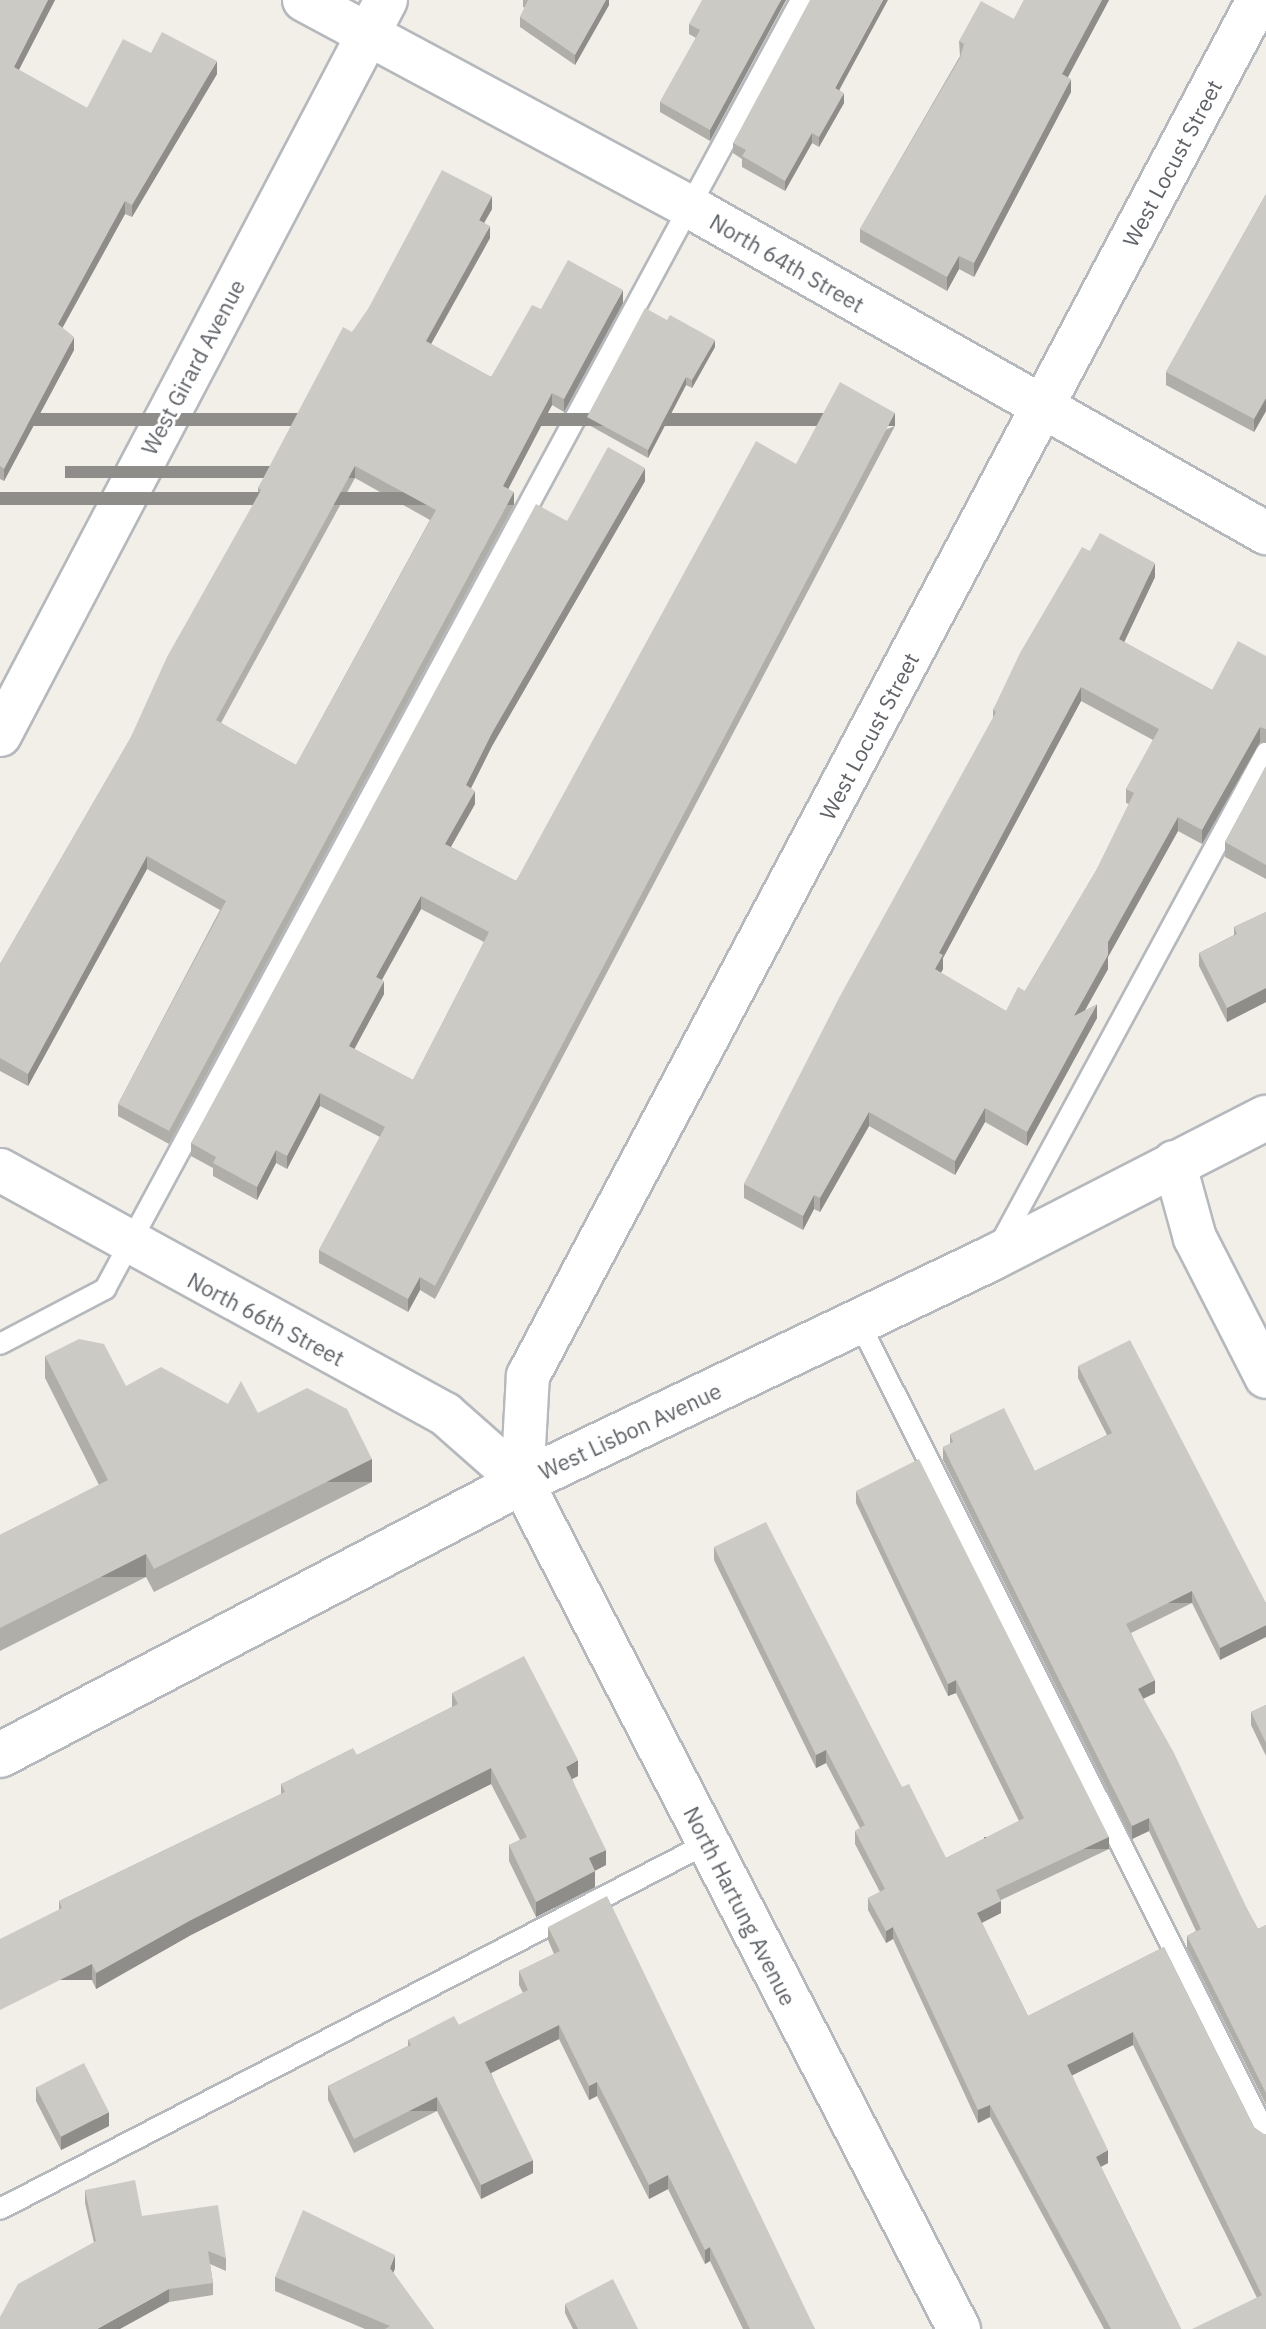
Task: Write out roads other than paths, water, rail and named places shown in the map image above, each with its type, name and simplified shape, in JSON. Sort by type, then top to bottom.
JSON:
[{"type":"main road","name":"West Lisbon Avenue","points":[[0,1755],[522,1482],[992,1258],[1174,1162],[1266,1118]]},
{"type":"street","name":"North 64th Street","points":[[304,0],[377,18],[692,208],[1266,533]]},
{"type":"street","name":"West Locust Street","points":[[522,1482],[528,1376],[1258,0]]},
{"type":"street","name":"West Girard Avenue","points":[[0,735],[377,18]]},
{"type":"street","points":[[1174,1162],[1195,1238],[1266,1377]]},
{"type":"street","name":"North 66th Street","points":[[0,1170],[129,1245],[445,1414],[522,1482]]},
{"type":"street","name":"North Hartung Avenue","points":[[522,1482],[959,2329]]},
{"type":"lane","points":[[0,1344],[105,1289],[692,208],[801,0]]},
{"type":"lane","points":[[992,1258],[1266,753]]},
{"type":"lane","points":[[859,1322],[1266,2134]]},
{"type":"lane","points":[[0,2209],[708,1843]]}]
